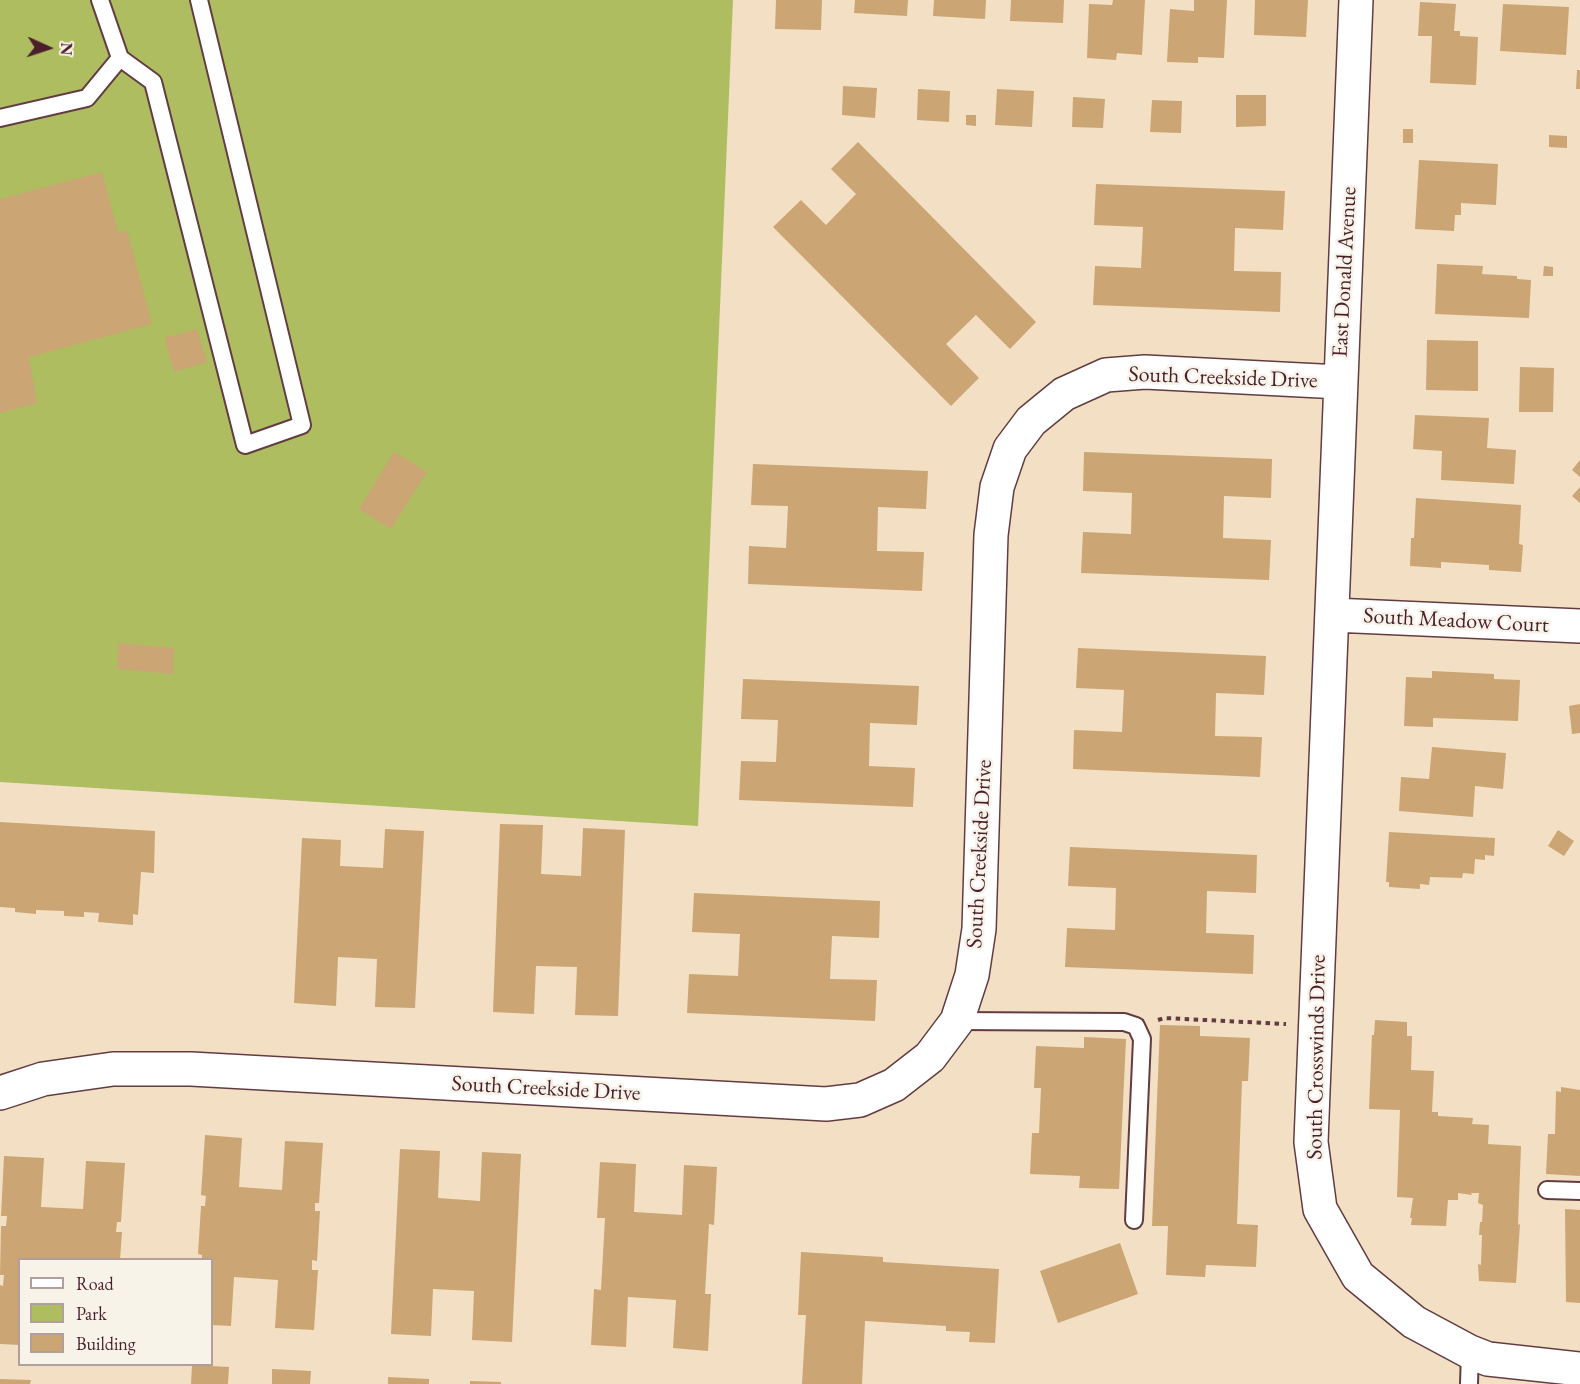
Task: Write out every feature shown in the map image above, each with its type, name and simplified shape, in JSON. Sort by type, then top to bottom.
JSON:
[{"type":"street","name":"East Donald Avenue","points":[[1333,615],[1356,0]]},
{"type":"street","name":"South Creekside Drive","points":[[0,1093],[43,1079],[113,1069],[191,1069],[826,1104],[860,1100],[894,1085],[930,1057],[957,1021],[972,975],[979,929],[992,535],[997,487],[1010,449],[1031,421],[1064,394],[1106,375],[1145,372],[1340,382]]},
{"type":"street","name":"South Meadow Court","points":[[1333,615],[1580,626]]},
{"type":"street","name":"South Crosswinds Drive","points":[[1333,615],[1311,1142],[1320,1209],[1358,1276],[1469,1368],[1488,1359],[1580,1369]]},
{"type":"lane","points":[[100,0],[120,58],[153,82],[245,445],[302,425],[199,0]]},
{"type":"lane","points":[[0,118],[87,98],[120,58]]},
{"type":"lane","points":[[957,1021],[1124,1022],[1136,1026],[1142,1039],[1134,1220]]},
{"type":"lane","points":[[1547,1190],[1580,1191]]},
{"type":"path","points":[[1136,1026],[1164,1018],[1316,1025]]},
{"type":"green space","points":[[0,0],[733,0],[698,826],[0,782]]},
{"type":"building","points":[[776,0],[822,0],[821,30],[775,29]]},
{"type":"building","points":[[855,0],[908,0],[907,16],[854,13]]},
{"type":"building","points":[[934,0],[986,0],[985,19],[933,16]]},
{"type":"building","points":[[1011,0],[1064,0],[1063,23],[1010,21]]},
{"type":"building","points":[[1113,0],[1145,0],[1142,55],[1117,53],[1116,60],[1087,58],[1089,4],[1112,5]]},
{"type":"building","points":[[1194,0],[1227,0],[1224,58],[1198,57],[1198,63],[1167,62],[1170,9],[1194,11]]},
{"type":"building","points":[[1255,0],[1308,0],[1306,37],[1254,35]]},
{"type":"building","points":[[1420,2],[1456,4],[1454,31],[1460,31],[1460,36],[1478,37],[1476,85],[1430,83],[1432,36],[1418,36]]},
{"type":"building","points":[[1503,4],[1569,7],[1566,55],[1500,51]]},
{"type":"building","points":[[1577,70],[1580,70],[1580,89],[1576,89]]},
{"type":"building","points":[[843,86],[877,88],[875,118],[842,115]]},
{"type":"building","points":[[918,89],[950,91],[949,122],[917,120]]},
{"type":"building","points":[[997,89],[1034,91],[1032,127],[995,125]]},
{"type":"building","points":[[1236,95],[1266,95],[1266,126],[1236,127]]},
{"type":"building","points":[[1073,97],[1105,99],[1103,128],[1072,127]]},
{"type":"building","points":[[1152,100],[1182,101],[1181,133],[1150,132]]},
{"type":"building","points":[[966,115],[976,115],[976,126],[966,125]]},
{"type":"building","points":[[1403,129],[1413,129],[1413,143],[1403,143]]},
{"type":"building","points":[[1549,135],[1567,136],[1567,148],[1549,147]]},
{"type":"building","points":[[858,142],[1036,322],[1010,349],[976,315],[946,344],[979,378],[951,406],[773,227],[801,200],[826,225],[856,194],[831,169]]},
{"type":"building","points":[[1419,160],[1498,164],[1496,205],[1461,203],[1461,215],[1455,215],[1454,231],[1415,229]]},
{"type":"building","points":[[102,172],[118,233],[127,230],[152,324],[29,357],[37,403],[0,413],[0,199]]},
{"type":"building","points":[[1096,184],[1285,191],[1283,230],[1235,228],[1234,271],[1281,272],[1280,312],[1093,305],[1095,266],[1141,268],[1143,227],[1094,225]]},
{"type":"building","points":[[1437,264],[1483,266],[1482,274],[1517,276],[1517,279],[1531,280],[1529,318],[1435,314]]},
{"type":"building","points":[[1544,266],[1553,267],[1553,276],[1543,276]]},
{"type":"building","points":[[197,329],[207,362],[174,372],[164,338]]},
{"type":"building","points":[[1427,340],[1478,341],[1478,391],[1426,390]]},
{"type":"building","points":[[1520,367],[1554,368],[1553,412],[1519,412]]},
{"type":"building","points":[[1415,415],[1489,418],[1487,448],[1516,450],[1514,484],[1441,480],[1442,451],[1413,449]]},
{"type":"building","points":[[394,452],[427,472],[391,529],[359,509]]},
{"type":"building","points":[[1084,452],[1272,459],[1271,498],[1224,496],[1223,538],[1271,540],[1269,580],[1081,573],[1083,532],[1131,534],[1132,493],[1083,491]]},
{"type":"building","points":[[1580,460],[1580,477],[1572,470]]},
{"type":"building","points":[[753,464],[928,471],[926,509],[878,507],[877,551],[924,552],[922,591],[748,584],[749,546],[786,548],[788,506],[751,505]]},
{"type":"building","points":[[1580,487],[1580,503],[1572,496]]},
{"type":"building","points":[[1416,498],[1521,505],[1519,544],[1523,545],[1521,572],[1489,570],[1489,565],[1441,562],[1441,568],[1410,566]]},
{"type":"building","points":[[119,643],[174,648],[173,674],[117,669]]},
{"type":"building","points":[[1078,648],[1266,656],[1264,695],[1216,693],[1215,736],[1262,737],[1260,777],[1073,769],[1074,730],[1122,732],[1124,690],[1076,688]]},
{"type":"building","points":[[1432,671],[1494,674],[1494,679],[1520,680],[1518,721],[1433,718],[1433,727],[1404,726],[1406,677],[1432,678]]},
{"type":"building","points":[[743,679],[919,686],[917,725],[870,723],[869,766],[915,768],[913,807],[739,800],[741,761],[776,762],[778,720],[741,719]]},
{"type":"building","points":[[1580,704],[1580,733],[1572,734],[1569,706]]},
{"type":"building","points":[[1432,747],[1506,753],[1503,789],[1475,786],[1473,817],[1399,811],[1401,777],[1429,779]]},
{"type":"building","points":[[0,822],[155,831],[154,873],[141,872],[138,915],[133,914],[133,925],[98,922],[99,913],[84,912],[84,917],[64,916],[64,911],[36,910],[36,914],[15,912],[15,908],[0,907]]},
{"type":"building","points":[[500,824],[543,825],[541,874],[581,876],[583,828],[625,830],[618,1016],[575,1015],[577,967],[536,966],[534,1014],[493,1012]]},
{"type":"building","points":[[385,829],[424,831],[415,1008],[375,1007],[377,959],[338,957],[336,1006],[294,1003],[302,838],[341,840],[340,866],[383,868]]},
{"type":"building","points":[[1558,830],[1574,841],[1564,856],[1548,846]]},
{"type":"building","points":[[1389,832],[1495,838],[1494,856],[1485,855],[1485,860],[1475,859],[1474,874],[1463,873],[1462,878],[1430,877],[1429,885],[1420,884],[1420,889],[1389,887],[1389,882],[1386,882]]},
{"type":"building","points":[[1070,847],[1257,855],[1256,893],[1207,891],[1206,933],[1254,935],[1253,974],[1065,967],[1067,928],[1115,930],[1116,888],[1068,886]]},
{"type":"building","points":[[694,893],[880,901],[879,938],[832,936],[830,979],[877,980],[875,1021],[687,1013],[689,974],[738,976],[740,934],[692,932]]},
{"type":"building","points":[[1375,1020],[1407,1022],[1407,1036],[1412,1036],[1411,1070],[1434,1071],[1432,1112],[1438,1112],[1438,1116],[1473,1118],[1472,1124],[1489,1125],[1488,1144],[1521,1146],[1518,1225],[1520,1224],[1516,1283],[1479,1281],[1478,1264],[1481,1265],[1482,1235],[1479,1235],[1483,1205],[1478,1203],[1479,1193],[1471,1193],[1472,1195],[1458,1193],[1458,1200],[1448,1200],[1446,1226],[1411,1225],[1413,1198],[1397,1197],[1400,1110],[1369,1109],[1372,1035],[1374,1035]]},
{"type":"building","points":[[1160,1025],[1200,1026],[1200,1036],[1250,1038],[1248,1081],[1242,1081],[1237,1224],[1258,1225],[1256,1267],[1206,1265],[1205,1277],[1166,1275],[1168,1226],[1152,1226]]},
{"type":"building","points":[[1084,1037],[1126,1039],[1119,1189],[1079,1188],[1080,1176],[1030,1174],[1032,1133],[1039,1133],[1041,1088],[1034,1088],[1036,1046],[1084,1048]]},
{"type":"building","points":[[1561,1087],[1580,1090],[1580,1176],[1546,1174],[1548,1134],[1555,1134],[1556,1091],[1561,1092]]},
{"type":"building","points":[[205,1135],[242,1138],[239,1187],[282,1190],[285,1141],[323,1143],[319,1203],[315,1203],[315,1211],[320,1211],[317,1261],[312,1260],[312,1270],[318,1270],[314,1330],[275,1328],[278,1280],[234,1277],[231,1326],[213,1325],[213,1258],[202,1258],[202,1255],[198,1254],[201,1206],[205,1206],[206,1196],[201,1195]]},
{"type":"building","points":[[400,1149],[440,1151],[438,1198],[480,1201],[482,1152],[521,1154],[512,1342],[472,1340],[474,1291],[433,1289],[431,1336],[391,1334]]},
{"type":"building","points":[[4,1156],[44,1158],[41,1207],[83,1209],[86,1161],[125,1163],[121,1222],[117,1222],[116,1232],[122,1232],[120,1258],[18,1258],[18,1345],[0,1344],[0,1285],[3,1286],[4,1275],[0,1275],[1,1226],[6,1226],[7,1216],[1,1216]]},
{"type":"building","points":[[600,1162],[636,1164],[634,1212],[682,1215],[684,1165],[717,1167],[714,1225],[709,1224],[705,1294],[711,1294],[708,1351],[673,1348],[676,1300],[628,1297],[626,1347],[591,1345],[594,1289],[601,1290],[605,1218],[597,1218]]},
{"type":"building","points":[[1565,1209],[1580,1210],[1580,1303],[1566,1302]]},
{"type":"building","points":[[1120,1243],[1138,1294],[1058,1323],[1040,1271]]},
{"type":"building","points":[[801,1252],[883,1257],[883,1262],[999,1269],[995,1343],[969,1342],[970,1332],[946,1331],[946,1326],[865,1321],[862,1384],[802,1384],[806,1315],[798,1315]]},
{"type":"building","points":[[192,1366],[229,1367],[228,1384],[191,1384]]},
{"type":"building","points":[[272,1369],[311,1371],[310,1384],[272,1384]]},
{"type":"building","points":[[388,1377],[429,1379],[429,1384],[388,1384]]},
{"type":"building","points":[[0,1379],[31,1380],[30,1384],[0,1384]]},
{"type":"building","points":[[470,1381],[501,1382],[501,1384],[470,1384]]}]
